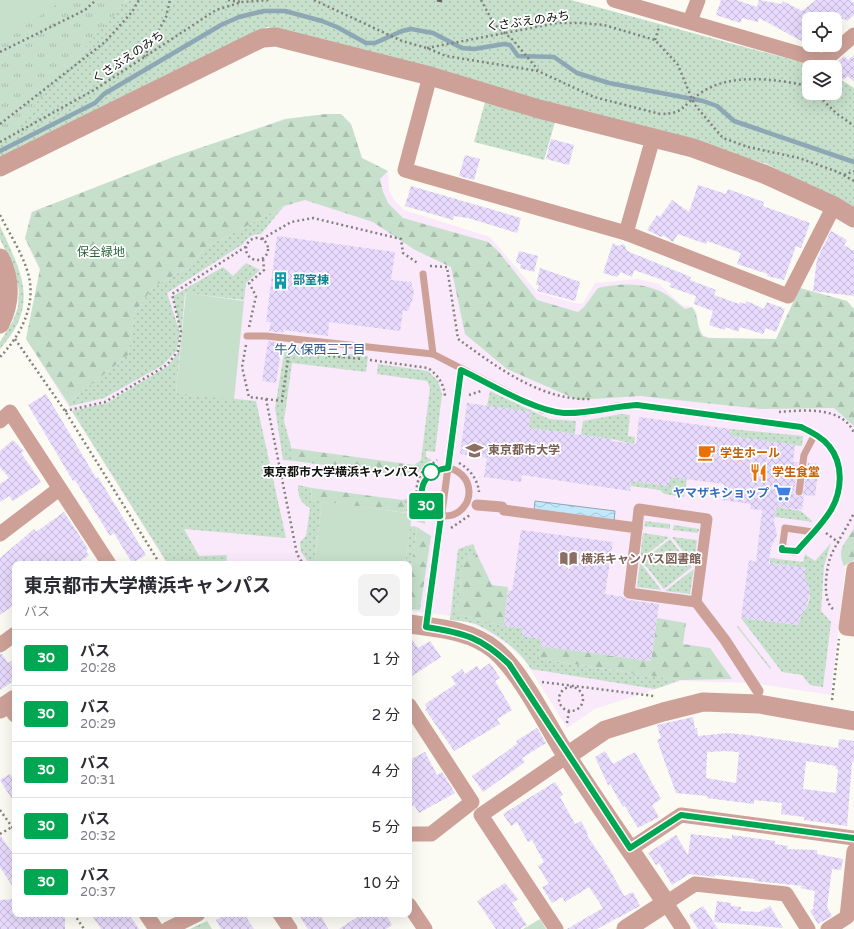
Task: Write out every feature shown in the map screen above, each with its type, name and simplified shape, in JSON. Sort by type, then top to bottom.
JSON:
[{"type":"street","points":[[614,0],[824,61],[854,34]]},
{"type":"street","points":[[690,21],[698,0]]},
{"type":"street","points":[[0,167],[263,38],[282,38],[430,76],[539,109],[693,148],[764,174],[834,206],[854,218]]},
{"type":"street","points":[[430,76],[405,170],[626,233],[788,296],[834,206]]},
{"type":"street","points":[[626,233],[653,138]]},
{"type":"street","points":[[0,258],[7,274],[8,294],[6,309],[0,324]]},
{"type":"street","points":[[0,421],[10,412],[106,561]]},
{"type":"street","points":[[0,534],[59,489]]},
{"type":"street","points":[[477,504],[502,507],[504,510],[637,528]]},
{"type":"street","points":[[696,602],[629,593],[639,510],[707,519],[696,602],[725,640],[758,691]]},
{"type":"street","points":[[850,628],[854,569]]},
{"type":"street","points":[[418,626],[454,631],[477,638],[494,650],[509,664],[567,756],[683,929]]},
{"type":"street","points":[[0,645],[12,636]]},
{"type":"street","points":[[556,929],[481,815],[605,730],[663,712],[703,702],[759,704],[854,721]]},
{"type":"street","points":[[412,710],[472,802],[431,834],[412,834]]},
{"type":"street","points":[[630,848],[681,815],[854,838]]},
{"type":"street","points":[[828,929],[847,917],[854,851]]},
{"type":"street","points":[[626,929],[695,884],[786,894],[808,929]]},
{"type":"street","points":[[412,910],[425,929]]},
{"type":"street","points":[[148,917],[156,929]]},
{"type":"street","points":[[168,929],[192,917]]},
{"type":"street","points":[[282,917],[290,929]]},
{"type":"lane","points":[[423,274],[433,354]]},
{"type":"lane","points":[[247,336],[266,336],[433,354],[461,370],[542,410],[564,413],[584,413],[618,406],[637,405],[801,427],[815,434],[830,446],[838,464],[840,483],[837,497],[831,511],[796,552],[782,550],[785,528],[812,532]]},
{"type":"lane","points":[[418,626],[441,516],[461,370]]},
{"type":"lane","points":[[799,492],[804,455],[815,434]]},
{"type":"lane","points":[[448,468],[460,473],[466,480],[469,489],[469,499],[460,512],[452,516],[441,516],[427,508],[423,500],[422,488],[425,479],[431,472],[448,468]]},
{"type":"path","points":[[0,52],[85,10],[96,0]]},
{"type":"path","points":[[0,124],[105,42],[132,12],[139,0]]},
{"type":"path","points":[[144,58],[166,17],[170,0]]},
{"type":"path","points":[[228,0],[242,2]]},
{"type":"path","name":"くさぶえのみち","points":[[0,142],[94,90],[216,10],[242,2],[269,0]]},
{"type":"path","name":"くさぶえのみち","points":[[314,0],[402,41],[427,48],[446,56],[538,71],[594,97],[660,114],[670,114],[682,109],[698,94],[728,83],[751,79],[778,80],[802,85]]},
{"type":"path","points":[[481,0],[494,24],[513,40],[538,71]]},
{"type":"path","name":"くさぶえのみち","points":[[427,48],[557,23],[604,25],[655,40],[678,64],[692,100],[707,121],[723,138],[748,147],[799,158],[844,175],[854,181]]},
{"type":"path","points":[[823,100],[836,113],[854,126]]},
{"type":"path","points":[[844,175],[854,171]]},
{"type":"path","points":[[65,410],[105,402],[167,365],[178,351],[181,332],[172,294],[247,246],[251,240],[262,239],[291,222],[313,218],[401,239],[403,253],[418,264],[447,267],[458,339],[504,373],[553,394],[578,400],[593,399]]},
{"type":"path","points":[[262,239],[267,244],[268,248],[263,258],[264,270],[249,283],[256,296],[242,367],[249,397],[282,401],[289,352],[428,368],[434,372],[442,383],[446,399]]},
{"type":"path","points":[[247,246],[247,252],[251,257],[255,259],[263,258]]},
{"type":"path","points":[[15,339],[65,410],[158,561]]},
{"type":"path","points":[[467,397],[472,393],[487,391],[497,387]]},
{"type":"path","points":[[266,399],[297,554],[301,561]]},
{"type":"path","points":[[776,412],[804,410],[834,414],[851,426],[854,433]]},
{"type":"path","points":[[431,525],[432,519],[419,507],[417,494],[421,476],[424,470],[437,460],[438,452]]},
{"type":"path","points":[[837,612],[832,608],[827,598],[828,568],[830,558],[854,513]]},
{"type":"path","points":[[832,702],[840,633],[850,628]]},
{"type":"path","points":[[541,682],[655,696]]},
{"type":"path","points":[[569,711],[578,709],[583,702],[583,693],[572,686]]},
{"type":"path","points":[[569,711],[560,704],[559,696],[564,689],[572,686]]},
{"type":"path","points":[[567,722],[569,711]]},
{"type":"path","points":[[0,810],[12,827],[0,834]]},
{"type":"path","points":[[76,917],[84,929]]},
{"type":"shaded area","name":"東京都市大学","points":[[326,114],[341,114],[351,124],[362,158],[388,171],[389,190],[394,200],[404,210],[490,237],[538,293],[579,304],[583,303],[595,283],[639,279],[659,284],[682,305],[692,307],[697,313],[698,324],[703,336],[715,338],[776,339],[800,288],[847,301],[854,309],[854,561],[845,567],[831,695],[753,683],[681,681],[595,709],[567,728],[526,662],[507,644],[477,626],[445,615],[412,611],[412,561],[165,561],[26,339],[40,271],[25,239],[31,212],[283,119]]},
{"type":"green space","points":[[0,0],[126,0],[122,8],[96,35],[0,145]]},
{"type":"green space","points":[[0,0],[63,0],[15,33],[0,31]]},
{"type":"green space","points":[[127,0],[571,0],[802,62],[802,100],[842,100],[842,80],[854,88],[854,210],[767,164],[559,105],[267,27],[168,74],[0,159],[0,116],[66,65]]},
{"type":"green space","points":[[485,102],[555,122],[544,160],[474,142]]},
{"type":"green space","name":"保全緑地","points":[[326,114],[341,114],[351,124],[362,158],[388,171],[380,179],[383,192],[388,203],[403,218],[488,242],[498,251],[537,300],[578,312],[584,307],[598,288],[620,285],[650,287],[661,291],[685,309],[692,307],[696,314],[699,329],[703,336],[709,338],[776,339],[800,288],[847,301],[854,309],[854,426],[834,408],[761,409],[640,396],[578,400],[507,369],[465,334],[451,267],[415,250],[373,222],[305,200],[284,206],[205,248],[188,268],[154,286],[135,312],[128,355],[68,403],[26,339],[40,269],[25,238],[32,212],[173,157],[286,119]]},
{"type":"green space","points":[[284,206],[261,234],[250,236],[243,244],[167,293],[180,333],[177,350],[163,365],[104,398],[70,406],[68,403],[128,355],[135,312],[154,286],[188,268],[205,248]]},
{"type":"green space","points":[[0,226],[20,274],[23,289],[23,303],[20,318],[12,333],[0,349],[0,342],[13,321],[18,307],[19,290],[14,269],[0,239]]},
{"type":"green space","points":[[246,263],[260,270],[246,283],[244,300],[185,293],[176,393],[256,401],[286,538],[184,529],[199,556],[227,555],[226,561],[166,561],[72,411],[107,403],[168,366],[179,352],[181,332],[173,296],[223,267],[233,276]]},
{"type":"green space","points":[[186,293],[244,301],[234,400],[176,393]]},
{"type":"green space","points":[[285,347],[368,356],[366,372],[292,363],[284,421],[295,461],[283,460],[275,408]]},
{"type":"green space","points":[[378,364],[428,371],[438,381],[442,394],[435,452],[426,451],[426,457],[432,460],[425,464],[417,474],[405,476],[414,465],[421,460],[430,388],[427,381],[377,374]]},
{"type":"green space","points":[[490,391],[549,419],[576,421],[575,434],[529,428],[531,412],[487,406]]},
{"type":"green space","points":[[621,414],[630,415],[628,436],[635,437],[634,444],[612,439],[581,435],[583,421]]},
{"type":"green space","points":[[731,429],[803,436],[802,446],[730,436]]},
{"type":"green space","points":[[290,448],[414,465],[405,476],[295,461]]},
{"type":"green space","points":[[670,477],[687,479],[684,497],[664,494],[660,490],[631,486],[631,481],[668,486]]},
{"type":"green space","points":[[298,485],[312,488],[311,500],[322,501],[315,555],[316,561],[308,561],[301,552],[300,542],[306,536],[310,508],[300,499]]},
{"type":"green space","points":[[312,488],[402,500],[407,513],[311,500]]},
{"type":"green space","points":[[413,497],[419,511],[425,518],[425,524],[411,519],[412,514],[407,513],[402,500]]},
{"type":"green space","points":[[322,501],[412,514],[405,561],[316,561],[315,556]]},
{"type":"green space","points":[[776,507],[801,511],[813,522],[775,517]]},
{"type":"green space","points":[[645,521],[670,524],[670,529],[644,526]]},
{"type":"green space","points":[[674,525],[699,529],[698,533],[673,530]]},
{"type":"green space","points":[[410,526],[417,527],[412,563],[412,561],[405,561]]},
{"type":"green space","points":[[417,527],[431,536],[420,610],[412,609],[412,563]]},
{"type":"green space","points":[[854,528],[854,560],[844,566],[841,554],[843,546]]},
{"type":"green space","points":[[643,533],[669,537],[640,560]]},
{"type":"green space","points":[[672,537],[697,540],[694,566]]},
{"type":"green space","points":[[670,539],[692,567],[664,589],[642,561]]},
{"type":"green space","points":[[831,543],[824,566],[821,611],[831,622],[823,687],[810,685],[802,675],[782,672],[741,618],[798,625],[808,604],[810,596],[810,591],[805,577],[806,568],[770,563],[770,558],[803,562],[805,554],[815,561]]},
{"type":"green space","points":[[473,544],[477,554],[463,561],[457,614],[504,626],[523,628],[522,636],[541,639],[539,659],[680,680],[655,689],[531,669],[515,649],[493,633],[475,624],[464,621],[450,620],[458,549]]},
{"type":"green space","points":[[477,554],[492,585],[508,587],[504,626],[457,614],[463,560]]},
{"type":"green space","points":[[640,562],[661,590],[637,587]]},
{"type":"green space","points":[[694,569],[690,594],[665,591]]},
{"type":"green space","points":[[657,618],[686,623],[683,644],[710,648],[732,679],[680,680],[539,659],[540,646],[651,661]]},
{"type":"green space","points":[[738,626],[771,668],[770,669],[737,627]]},
{"type":"green space","points":[[540,919],[546,929],[523,929]]},
{"type":"green space","points":[[207,921],[212,929],[190,929]]},
{"type":"water","points":[[535,501],[615,511],[614,522],[534,511]]},
{"type":"building","points":[[721,0],[736,0],[757,7],[759,0],[781,4],[783,1],[802,11],[816,0],[850,0],[854,3],[854,15],[847,21],[842,19],[842,12],[802,12],[802,41],[759,18],[758,22],[742,18],[740,23],[716,15]]},
{"type":"building","points":[[854,55],[854,82],[848,76],[843,80],[842,79],[842,60],[840,60],[844,56],[848,60]]},
{"type":"building","points":[[551,139],[574,145],[569,165],[546,159]]},
{"type":"building","points":[[465,155],[480,159],[474,180],[459,176]]},
{"type":"building","points":[[698,185],[726,194],[728,189],[764,202],[763,206],[810,223],[801,248],[796,246],[784,280],[767,276],[768,274],[737,264],[741,253],[707,241],[706,244],[678,234],[673,242],[663,235],[661,237],[647,230],[657,215],[660,217],[672,200],[689,212]]},
{"type":"building","points":[[411,186],[521,218],[517,233],[468,218],[454,216],[453,220],[405,206]]},
{"type":"building","points":[[831,231],[847,240],[844,245],[854,251],[854,296],[813,291],[817,259]]},
{"type":"building","points":[[277,236],[395,252],[391,280],[411,282],[414,292],[408,311],[403,311],[400,331],[329,322],[328,336],[284,330],[283,333],[269,331],[271,322],[266,322]]},
{"type":"building","points":[[613,243],[618,246],[624,244],[627,251],[691,277],[690,280],[716,290],[714,295],[739,304],[740,302],[745,304],[747,301],[764,309],[767,302],[785,309],[776,332],[766,328],[763,334],[740,327],[738,332],[726,327],[725,330],[709,325],[713,311],[694,304],[696,296],[670,287],[671,283],[634,270],[632,277],[621,272],[617,277],[603,273]]},
{"type":"building","points":[[519,251],[538,256],[534,272],[520,268],[521,264],[516,262]]},
{"type":"building","points":[[540,268],[580,282],[575,301],[537,291],[539,285],[536,285]]},
{"type":"building","points":[[268,341],[282,343],[276,383],[262,381]]},
{"type":"building","points":[[46,394],[96,478],[98,477],[146,555],[136,561],[131,561],[114,533],[110,536],[75,480],[73,481],[28,405]]},
{"type":"building","points":[[467,403],[531,412],[529,428],[612,439],[612,441],[636,444],[639,417],[731,429],[730,436],[795,445],[793,462],[798,462],[794,494],[799,497],[803,495],[808,463],[819,464],[815,496],[804,495],[802,510],[776,507],[774,522],[777,535],[771,547],[769,563],[806,568],[805,578],[809,585],[810,594],[805,611],[800,617],[798,625],[741,618],[749,560],[756,562],[762,510],[750,509],[751,504],[722,500],[724,484],[670,477],[669,486],[631,481],[630,491],[522,475],[521,482],[484,477],[487,458],[460,454]]},
{"type":"building","points":[[13,440],[24,451],[21,453],[41,482],[13,501],[9,496],[0,502],[0,484],[9,478],[0,467],[0,451]]},
{"type":"building","points":[[64,512],[88,549],[86,551],[89,555],[81,561],[12,561],[12,606],[0,615],[0,558],[34,529],[36,532]]},
{"type":"building","points":[[521,530],[613,542],[605,594],[623,597],[628,600],[659,604],[651,661],[540,646],[541,639],[522,636],[523,628],[504,626],[508,590],[512,591]]},
{"type":"building","points":[[412,639],[418,648],[430,641],[441,657],[412,676]]},
{"type":"building","points":[[0,654],[2,654],[8,663],[12,661],[12,682],[0,690]]},
{"type":"building","points":[[490,663],[500,678],[495,681],[512,710],[497,719],[500,724],[454,751],[425,709],[427,708],[425,704],[456,684],[451,677],[462,669],[465,674],[477,666],[480,670]]},
{"type":"building","points":[[693,717],[698,736],[727,733],[838,748],[839,739],[854,741],[854,762],[852,762],[847,826],[804,820],[804,817],[781,814],[782,803],[754,800],[754,804],[707,798],[708,796],[676,793],[657,740],[661,738],[657,725]],"holes":[[[707,752],[739,752],[736,783],[706,778]],[[806,761],[836,766],[836,769],[838,769],[836,793],[803,789]]]},
{"type":"building","points":[[537,728],[546,743],[522,758],[525,762],[483,792],[472,776],[517,744],[516,741]]},
{"type":"building","points":[[605,751],[613,764],[635,752],[661,799],[652,805],[659,817],[638,828],[625,806],[623,807],[610,784],[608,785],[595,757]]},
{"type":"building","points":[[425,752],[437,775],[442,772],[455,793],[419,813],[414,805],[412,807],[412,758]]},
{"type":"building","points":[[10,774],[12,777],[12,799],[0,780]]},
{"type":"building","points":[[555,782],[563,795],[560,797],[575,824],[581,821],[588,834],[587,835],[610,870],[624,896],[633,892],[640,906],[597,929],[567,929],[603,908],[589,887],[565,902],[562,897],[552,903],[542,887],[549,884],[538,866],[544,862],[532,840],[528,842],[517,822],[511,826],[503,814]]},
{"type":"building","points":[[691,834],[732,839],[732,835],[775,841],[775,844],[788,846],[787,849],[817,850],[817,854],[843,859],[841,870],[832,869],[827,907],[832,916],[818,924],[810,911],[813,909],[815,891],[800,888],[804,886],[754,881],[755,879],[689,874],[672,885],[659,863],[656,865],[648,853],[676,835],[688,855]]},
{"type":"building","points":[[0,835],[12,853],[12,885],[0,867]]},
{"type":"building","points":[[505,883],[518,899],[512,903],[527,925],[520,929],[496,929],[477,901]]},
{"type":"building","points":[[12,899],[12,917],[65,917],[65,929],[0,929],[0,900]]},
{"type":"building","points":[[717,901],[731,903],[731,906],[741,907],[740,911],[759,912],[770,906],[783,928],[714,922]]},
{"type":"building","points":[[703,906],[718,929],[698,929],[689,915]]},
{"type":"building","points":[[93,917],[131,917],[139,929],[101,929]]},
{"type":"building","points":[[221,917],[246,917],[254,929],[221,929],[216,920]]},
{"type":"building","points":[[300,917],[322,917],[328,929],[308,929]]},
{"type":"building","points":[[357,917],[388,917],[392,925],[386,929],[339,929]]},
{"type":"waterway","points":[[0,151],[95,103],[104,94],[221,25],[239,17],[264,11],[285,11],[322,21],[337,27],[366,43],[375,43],[402,31],[411,29],[433,33],[462,48],[474,49],[504,44],[510,45],[518,56],[554,57],[577,73],[609,83],[703,101],[717,106],[734,121],[854,162]]},
{"type":"railway","points":[[437,0],[442,1]]},
{"type":"bus line","name":"30","points":[[782,548],[782,550],[797,551],[831,511],[837,497],[840,474],[835,455],[830,446],[815,434],[801,427],[637,405],[618,406],[584,413],[564,413],[542,410],[461,370],[448,468],[431,472],[425,479],[422,488],[423,500],[427,508],[441,516],[426,627],[454,631],[477,638],[494,650],[509,664],[567,756],[630,848],[681,815],[854,838]]},
{"type":"place","name":"部室棟","points":[[280,280]]},
{"type":"place","name":"東京都市大学","points":[[475,450]]},
{"type":"place","name":"学生ホール","points":[[707,453]]},
{"type":"place","name":"東京都市大学横浜キャンパス","points":[[431,472]]},
{"type":"place","name":"学生食堂","points":[[759,472]]},
{"type":"place","name":"ヤマザキショップ","points":[[782,493]]},
{"type":"place","name":"横浜キャンパス図書館","points":[[568,559]]},
{"type":"district","name":"牛久保西三丁目","points":[[320,350]]}]
